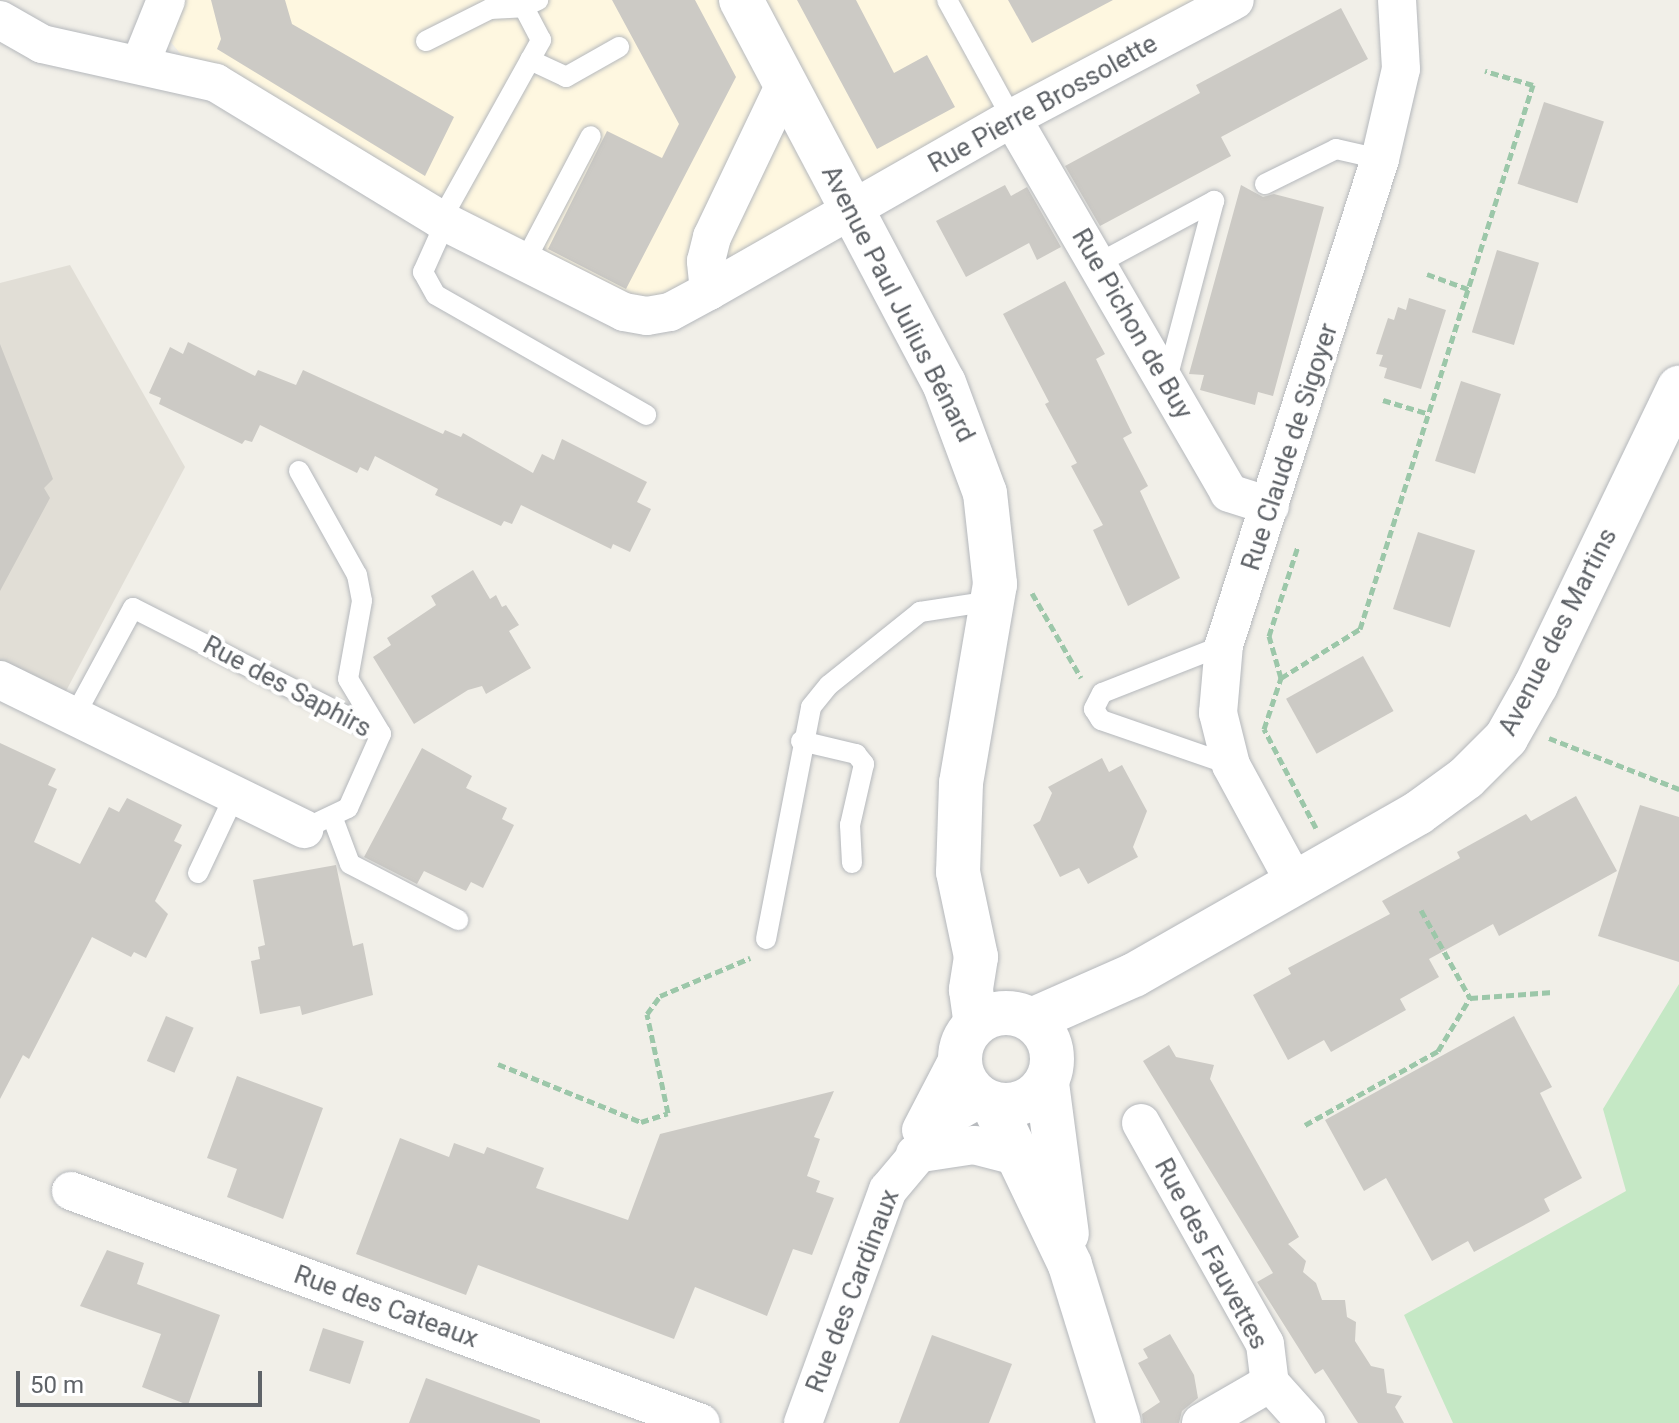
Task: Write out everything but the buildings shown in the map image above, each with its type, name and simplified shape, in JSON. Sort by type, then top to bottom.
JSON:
[{"type":"main road","name":"Avenue Paul Julius Bénard","points":[[741,0],[970,442],[985,493],[993,592],[961,783],[958,872],[976,957],[1013,1041],[968,1087],[986,1101],[1020,1157],[1070,1265]]},
{"type":"main road","name":"Avenue des Martins","points":[[986,1101],[1023,1103],[1013,1041],[1418,813],[1466,778],[1516,721],[1679,388]]},
{"type":"main road","points":[[1013,1041],[1070,1265],[1119,1423]]},
{"type":"street","points":[[141,62],[166,0]]},
{"type":"street","name":"Rue Pierre Brossolette","points":[[0,20],[42,44],[141,62],[216,83],[443,222],[624,312],[647,316],[670,312],[1012,118],[1235,0]]},
{"type":"street","name":"Rue Claude de Sigoyer","points":[[1295,883],[1231,765],[1218,713],[1224,645],[1380,159],[1401,69],[1397,0]]},
{"type":"street","points":[[709,291],[706,261],[712,237],[785,84]]},
{"type":"street","name":"Rue Pichon de Buy","points":[[1012,118],[1099,263],[1229,493],[1270,506]]},
{"type":"street","points":[[0,680],[234,797],[318,822]]},
{"type":"street","name":"Rue des Cardinaux","points":[[803,1423],[888,1190],[911,1158],[1013,1041]]},
{"type":"street","name":"Rue des Cardinaux","points":[[911,1158],[951,1115],[986,1101]]},
{"type":"street","name":"Rue des Fauvettes","points":[[1141,1123],[1265,1344],[1270,1383],[1306,1423]]},
{"type":"street","points":[[911,1158],[974,1145],[1020,1157]]},
{"type":"street","name":"Rue des Cateaux","points":[[71,1191],[701,1423]]},
{"type":"street","points":[[1201,1423],[1270,1383]]},
{"type":"lane","points":[[947,0],[1012,118]]},
{"type":"lane","points":[[426,41],[490,9],[527,2],[541,40],[443,222],[423,272],[436,295],[646,415]]},
{"type":"lane","points":[[530,60],[566,77],[619,47]]},
{"type":"lane","points":[[525,261],[591,136]]},
{"type":"lane","points":[[1265,184],[1336,149],[1380,159]]},
{"type":"lane","points":[[1099,263],[1214,201],[1166,383]]},
{"type":"lane","points":[[299,471],[357,575],[362,601],[348,679],[381,734]]},
{"type":"lane","points":[[766,939],[801,741],[811,707],[829,685],[920,612],[993,592]]},
{"type":"lane","name":"Rue des Saphirs","points":[[74,717],[133,608],[381,734],[348,808],[318,822]]},
{"type":"lane","points":[[1224,645],[1098,695],[1094,709],[1101,720],[1231,765]]},
{"type":"lane","points":[[801,741],[856,754],[864,764],[850,825],[852,863]]},
{"type":"lane","points":[[198,873],[234,797]]},
{"type":"lane","points":[[318,822],[350,864],[458,920]]},
{"type":"path","points":[[1281,678],[1360,629],[1533,85],[1485,71]]},
{"type":"path","points":[[1427,274],[1468,289]]},
{"type":"path","points":[[1383,400],[1429,414]]},
{"type":"path","points":[[1298,546],[1269,636],[1281,678],[1264,729],[1334,861]]},
{"type":"path","points":[[993,592],[1023,578],[1075,671],[1098,695]]},
{"type":"path","points":[[1516,721],[1578,751],[1679,789]]},
{"type":"path","points":[[1421,910],[1470,998]]},
{"type":"path","points":[[498,1064],[641,1122],[668,1113],[647,1014],[660,996],[751,957],[766,939]]},
{"type":"path","points":[[1470,998],[1553,992]]},
{"type":"path","points":[[1305,1125],[1438,1051],[1470,998]]},
{"type":"shaded area","points":[[151,0],[1235,0],[647,316],[188,63],[170,41]]},
{"type":"shaded area","points":[[70,265],[185,467],[57,708],[0,680],[0,283]]},
{"type":"green space","points":[[1679,984],[1679,1423],[1453,1423],[1404,1315],[1626,1191],[1603,1109]]}]
